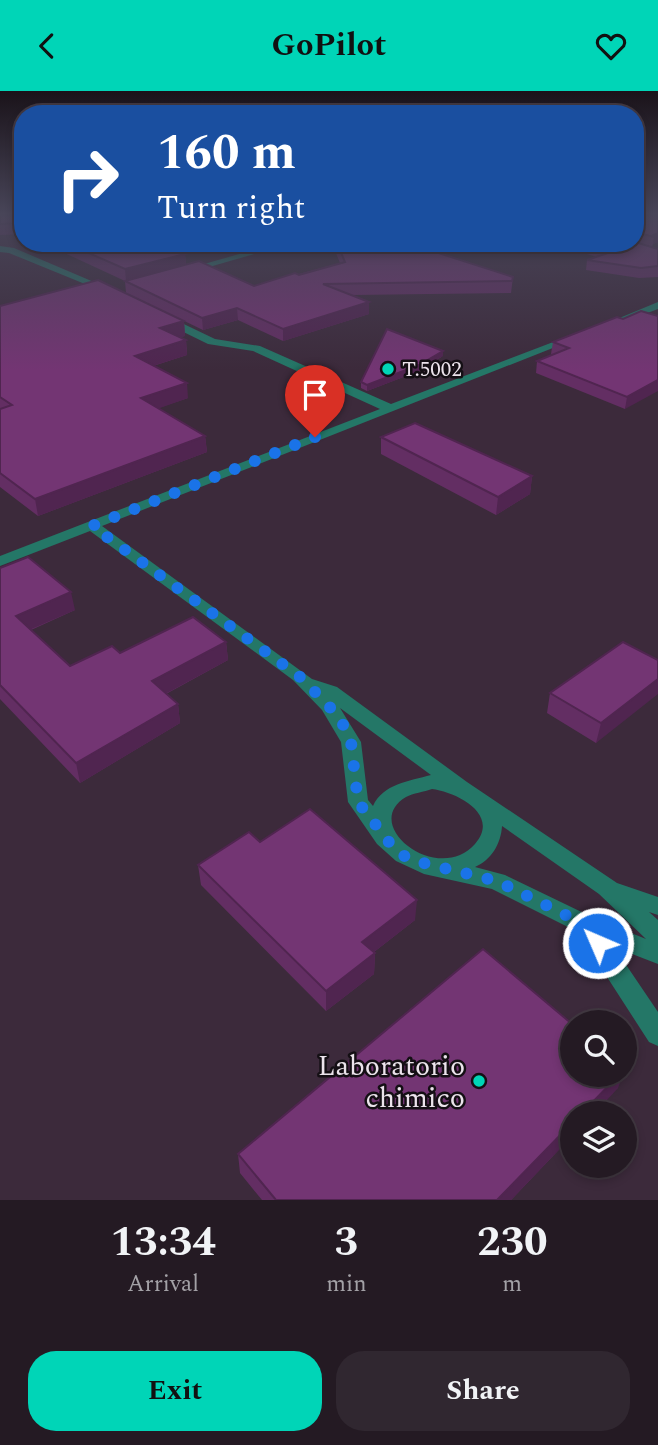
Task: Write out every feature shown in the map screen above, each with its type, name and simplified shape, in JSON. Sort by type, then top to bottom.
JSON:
[{"type":"lane","points":[[51,267],[110,291],[122,292]]},
{"type":"lane","points":[[174,274],[201,267]]},
{"type":"lane","points":[[607,325],[658,305]]},
{"type":"lane","points":[[156,314],[212,342],[256,348],[389,408]]},
{"type":"lane","points":[[0,561],[581,335]]},
{"type":"lane","points":[[92,526],[299,676],[329,706],[344,726],[351,742],[358,802],[396,851],[411,860],[497,881],[586,925],[658,954]]},
{"type":"lane","points":[[299,676],[330,691],[607,888],[658,935]]},
{"type":"lane","points":[[385,838],[380,825],[381,811],[388,799],[400,789],[432,782],[473,795],[490,812],[493,826],[491,840],[482,852],[468,862],[450,866],[430,865]]},
{"type":"lane","points":[[607,888],[658,906]]},
{"type":"lane","points":[[586,925],[658,1034]]},
{"type":"shaded area","points":[[0,267],[658,267],[658,1200],[0,1200]]},
{"type":"building","points":[[178,267],[212,267],[254,286],[295,273],[299,275],[328,267],[481,267],[513,277],[512,281],[323,284],[369,302],[283,329],[237,308],[202,318],[125,281]]},
{"type":"building","points":[[98,280],[184,321],[160,328],[186,340],[135,356],[187,383],[141,398],[205,436],[35,499],[0,473],[0,409],[12,405],[0,397],[0,306]]},
{"type":"building","points":[[641,311],[658,316],[658,380],[627,397],[537,361],[569,348],[553,342],[617,317],[623,319]]},
{"type":"building","points":[[387,329],[443,351],[419,365],[367,385],[361,382]]},
{"type":"building","points":[[415,423],[532,476],[498,497],[381,437]]},
{"type":"building","points":[[28,557],[71,592],[16,616],[70,666],[112,646],[120,653],[193,617],[226,642],[152,681],[178,704],[76,763],[0,685],[0,568]]},
{"type":"building","points":[[623,642],[658,660],[658,679],[601,723],[550,693]]},
{"type":"building","points":[[310,809],[417,900],[362,942],[375,953],[326,991],[198,865],[249,832],[260,842]]},
{"type":"building","name":"Laboratorio chimico","points":[[483,949],[560,1014],[560,1087],[607,1087],[594,1101],[560,1101],[560,1135],[497,1200],[276,1200],[238,1154]]},
{"type":"place","name":"T.5002","points":[[388,369]]},
{"type":"place","name":"Laboratorio chimico","points":[[479,1081]]},
{"type":"route","points":[[315,437],[92,526],[299,676],[329,706],[344,726],[351,742],[358,802],[396,851],[411,860],[497,881],[586,925],[598,943]]}]
